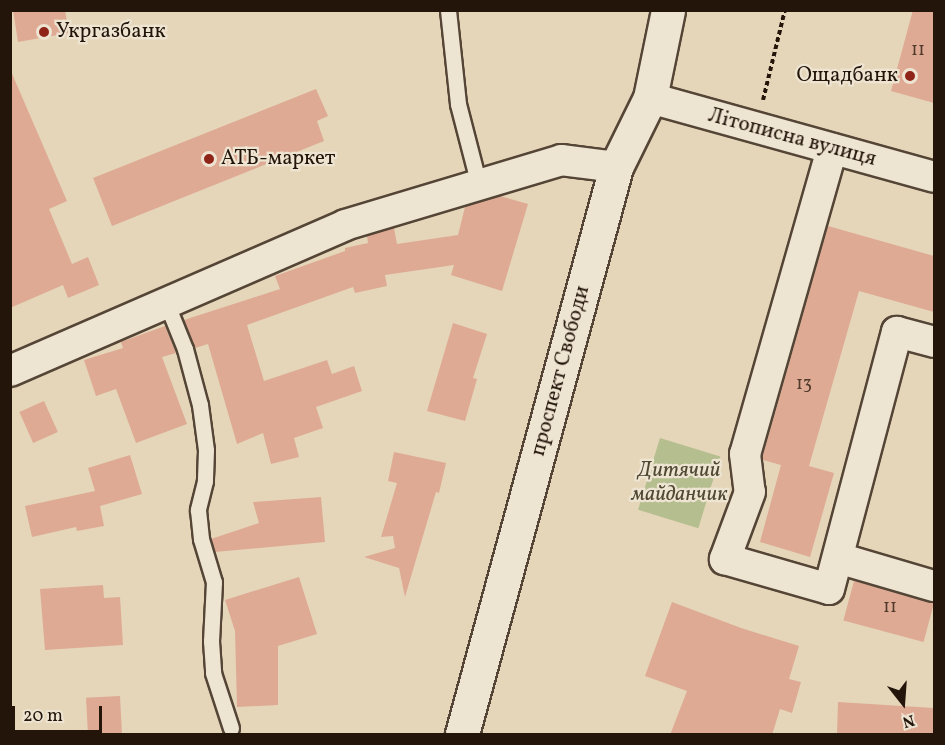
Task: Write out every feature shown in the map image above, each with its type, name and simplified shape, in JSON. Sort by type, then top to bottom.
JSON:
[{"type":"main road","name":"проспект Свободи","points":[[462,735],[616,167],[650,98],[668,10]]},
{"type":"street","name":"Літописна вулиця","points":[[650,98],[934,177]]},
{"type":"street","points":[[832,149],[745,454],[750,492],[725,559],[829,589],[897,332],[934,342]]},
{"type":"street","points":[[10,371],[345,225],[561,160],[616,167]]},
{"type":"street","points":[[838,558],[934,586]]},
{"type":"lane","points":[[448,10],[458,104],[479,185]]},
{"type":"lane","points":[[166,302],[185,349],[200,405],[206,460],[205,480],[198,510],[201,539],[213,582],[211,641],[213,673],[231,728]]},
{"type":"path","points":[[756,128],[785,10]]},
{"type":"green space","name":"Дитячий майданчик","points":[[660,438],[720,456],[698,528],[638,510]]},
{"type":"building","points":[[13,10],[65,10],[69,33],[18,42]]},
{"type":"building","points":[[913,10],[934,10],[934,103],[891,91]]},
{"type":"building","points":[[10,69],[67,201],[49,209],[72,264],[88,257],[99,285],[68,298],[63,285],[10,308]]},
{"type":"building","name":"АТБ-маркет","points":[[316,89],[328,116],[317,121],[324,141],[112,226],[93,178]]},
{"type":"building","points":[[500,196],[528,204],[502,291],[451,275],[454,265],[385,275],[387,286],[355,293],[353,287],[247,325],[264,381],[327,360],[332,374],[354,366],[362,391],[316,407],[323,428],[294,438],[299,457],[271,464],[263,433],[237,444],[208,344],[195,348],[184,320],[280,289],[275,276],[345,251],[345,248],[368,243],[367,236],[394,228],[397,244],[458,235],[465,207]]},
{"type":"building","points":[[828,226],[934,256],[934,312],[859,291],[809,466],[834,473],[810,557],[760,542],[781,465],[763,460],[763,455]]},
{"type":"building","points":[[453,323],[487,334],[473,378],[477,379],[465,421],[427,411]]},
{"type":"building","points":[[165,326],[176,353],[162,357],[187,424],[136,443],[116,389],[96,396],[84,360],[123,348],[121,342]]},
{"type":"building","points":[[44,401],[58,432],[33,443],[19,412]]},
{"type":"building","points":[[394,452],[446,463],[439,493],[436,492],[405,597],[399,568],[364,557],[395,548],[393,536],[381,537],[397,483],[388,481]]},
{"type":"building","points":[[130,455],[142,494],[100,506],[104,526],[77,531],[76,527],[32,537],[25,506],[95,491],[88,468]]},
{"type":"building","points":[[321,497],[325,542],[215,552],[211,539],[259,523],[253,502]]},
{"type":"building","points":[[299,577],[317,634],[278,646],[278,705],[237,707],[235,631],[225,600]]},
{"type":"building","points":[[854,581],[934,602],[924,642],[843,621]]},
{"type":"building","points":[[103,585],[104,598],[120,597],[123,645],[45,650],[40,589]]},
{"type":"building","points":[[672,602],[741,628],[799,646],[789,679],[801,682],[792,713],[780,709],[772,735],[670,735],[687,691],[645,676]]},
{"type":"building","points":[[120,696],[122,734],[88,734],[86,698]]},
{"type":"building","points":[[838,702],[934,708],[934,735],[837,735]]},
{"type":"place","name":"Укргазбанк","points":[[44,32]]},
{"type":"place","name":"Ощадбанк","points":[[910,76]]},
{"type":"place","name":"АТБ-маркет","points":[[209,159]]}]
